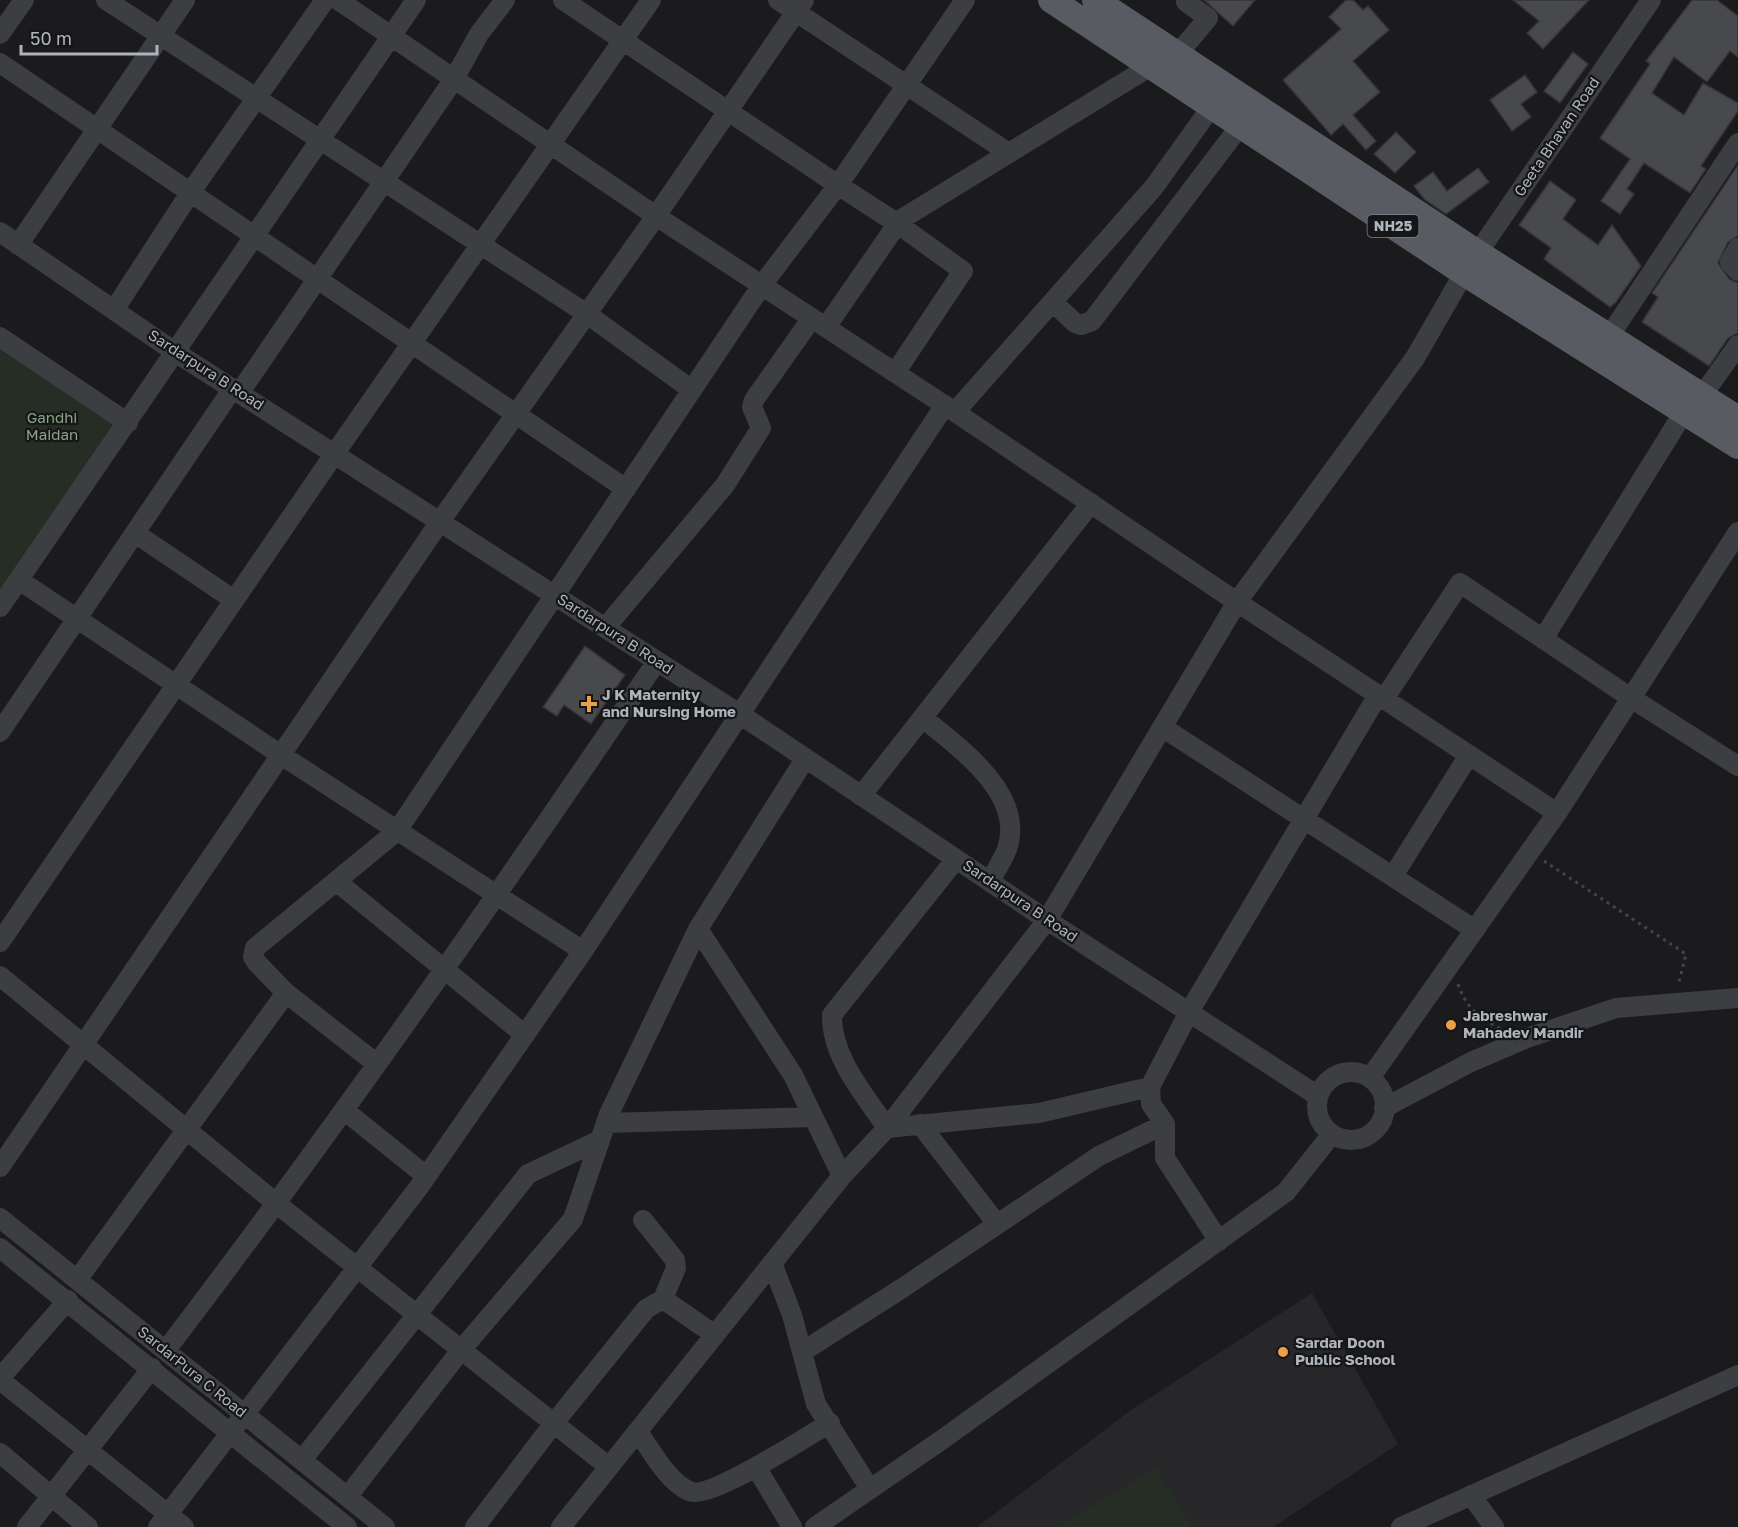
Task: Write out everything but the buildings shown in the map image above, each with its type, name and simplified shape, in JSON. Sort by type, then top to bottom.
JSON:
[{"type":"main road","name":"NH25","points":[[1051,0],[1240,126],[1471,263],[1693,404],[1738,418]]},
{"type":"main road","name":"NH25","points":[[1095,0],[1177,55],[1471,263],[1610,335],[1693,404],[1738,446]]},
{"type":"street","points":[[0,34],[24,0]]},
{"type":"street","points":[[106,0],[587,314],[692,390]]},
{"type":"street","points":[[18,245],[185,0]]},
{"type":"street","points":[[114,310],[190,193],[326,0]]},
{"type":"street","points":[[338,0],[656,216],[950,408],[1237,602],[1557,813]]},
{"type":"street","points":[[0,607],[416,0]]},
{"type":"street","points":[[0,732],[135,533],[454,79],[479,34],[505,0]]},
{"type":"street","points":[[563,0],[898,224],[963,271],[895,372]]},
{"type":"street","points":[[0,942],[335,453],[552,146],[651,0]]},
{"type":"street","points":[[778,0],[800,6],[907,85],[1009,153]]},
{"type":"street","points":[[377,1064],[286,993],[257,963],[253,957],[255,948],[397,831],[762,285],[838,185],[965,0]]},
{"type":"street","points":[[1177,55],[1208,18],[1186,2],[1187,0]]},
{"type":"street","name":"Geeta Bhavan Road","points":[[561,1527],[842,1176],[887,1128],[1047,920],[1237,602],[1414,358],[1471,263],[1651,0]]},
{"type":"street","points":[[0,1167],[441,520],[656,216],[800,6]]},
{"type":"street","points":[[0,63],[626,489]]},
{"type":"street","points":[[605,628],[725,486],[761,428],[752,407],[754,400],[898,224],[1151,66]]},
{"type":"street","points":[[163,1521],[426,1176],[583,951],[950,408],[1053,302],[1154,187],[1212,106]]},
{"type":"street","points":[[1053,302],[1075,323],[1081,325],[1092,321],[1240,126]]},
{"type":"street","points":[[1610,335],[1738,143]]},
{"type":"street","name":"Sardarpura B Road","points":[[0,232],[175,352],[441,520],[741,715],[1047,920],[1318,1096]]},
{"type":"street","points":[[1738,248],[1730,262],[1738,271]]},
{"type":"street","points":[[0,337],[128,423]]},
{"type":"street","points":[[1543,639],[1693,404],[1738,345]]},
{"type":"street","points":[[861,796],[1091,503]]},
{"type":"street","points":[[1370,1078],[1557,813],[1738,532]]},
{"type":"street","points":[[135,533],[234,600]]},
{"type":"street","points":[[19,580],[280,755],[583,951]]},
{"type":"street","points":[[1218,1240],[1166,1158],[1165,1124],[1151,1104],[1150,1087],[1189,1012],[1305,818],[1381,697],[1460,583],[1631,699],[1738,766]]},
{"type":"street","points":[[166,1350],[277,1204],[444,971],[657,661]]},
{"type":"street","points":[[923,718],[987,773],[1007,812],[1010,832],[1007,849],[990,882]]},
{"type":"street","points":[[1162,727],[1475,930]]},
{"type":"street","points":[[1393,876],[1469,755]]},
{"type":"street","points":[[348,1496],[461,1350],[573,1219],[603,1132],[698,929],[806,759]]},
{"type":"street","points":[[956,859],[832,1015],[834,1040],[843,1059],[887,1128],[1039,1113],[1150,1087]]},
{"type":"street","points":[[336,881],[525,1035]]},
{"type":"street","points":[[698,929],[793,1075],[842,1176]]},
{"type":"street","points":[[0,976],[82,1046],[277,1204],[609,1467]]},
{"type":"street","points":[[77,1280],[286,993]]},
{"type":"street","points":[[1384,1108],[1435,1080],[1527,1038],[1616,1008],[1738,998]]},
{"type":"street","points":[[1360,1073],[1370,1078],[1383,1096],[1384,1108],[1375,1130],[1355,1140],[1332,1134],[1319,1118],[1318,1096],[1330,1079],[1339,1074],[1360,1073]]},
{"type":"street","points":[[344,1110],[426,1176]]},
{"type":"street","points":[[302,1460],[528,1174],[603,1132],[813,1117]]},
{"type":"street","points":[[920,1124],[997,1224]]},
{"type":"street","points":[[802,1352],[1099,1156],[1165,1124]]},
{"type":"street","points":[[815,1527],[1286,1192],[1332,1134]]},
{"type":"street","name":"SardarPura C Road","points":[[0,1218],[384,1527]]},
{"type":"street","points":[[475,1527],[554,1423],[646,1310],[663,1299],[676,1268],[675,1260],[643,1220]]},
{"type":"street","name":"SardarPura C Road","points":[[0,1248],[68,1300],[229,1434],[347,1527]]},
{"type":"street","points":[[772,1263],[792,1315],[811,1393],[870,1489]]},
{"type":"street","points":[[663,1299],[715,1335]]},
{"type":"street","points":[[68,1300],[0,1379],[87,1449],[163,1521],[184,1527]]},
{"type":"street","points":[[27,1527],[152,1368]]},
{"type":"street","points":[[1401,1527],[1738,1375]]},
{"type":"street","points":[[638,1432],[672,1477],[691,1492],[706,1491],[756,1467],[830,1423]]},
{"type":"street","points":[[0,1453],[88,1527]]},
{"type":"street","points":[[756,1467],[792,1527]]},
{"type":"street","points":[[1471,1495],[1494,1527]]},
{"type":"path","points":[[1530,851],[1686,954],[1678,986],[1679,1003]]},
{"type":"path","points":[[1457,955],[1456,977],[1463,999],[1477,1016],[1502,1030]]},
{"type":"shaded area","name":"Sardar Doon Public School","points":[[1312,1293],[1398,1444],[1273,1527],[977,1527],[1131,1410]]},
{"type":"green space","name":"Gandhi Maidan","points":[[0,329],[121,414],[0,592]]},
{"type":"green space","points":[[1156,1468],[1192,1527],[1056,1527]]},
{"type":"place","name":"J K Maternity and Nursing Home","points":[[589,704]]},
{"type":"place","name":"Jabreshwar Mahadev Mandir","points":[[1451,1025]]},
{"type":"place","name":"Sardar Doon Public School","points":[[1283,1352]]}]
